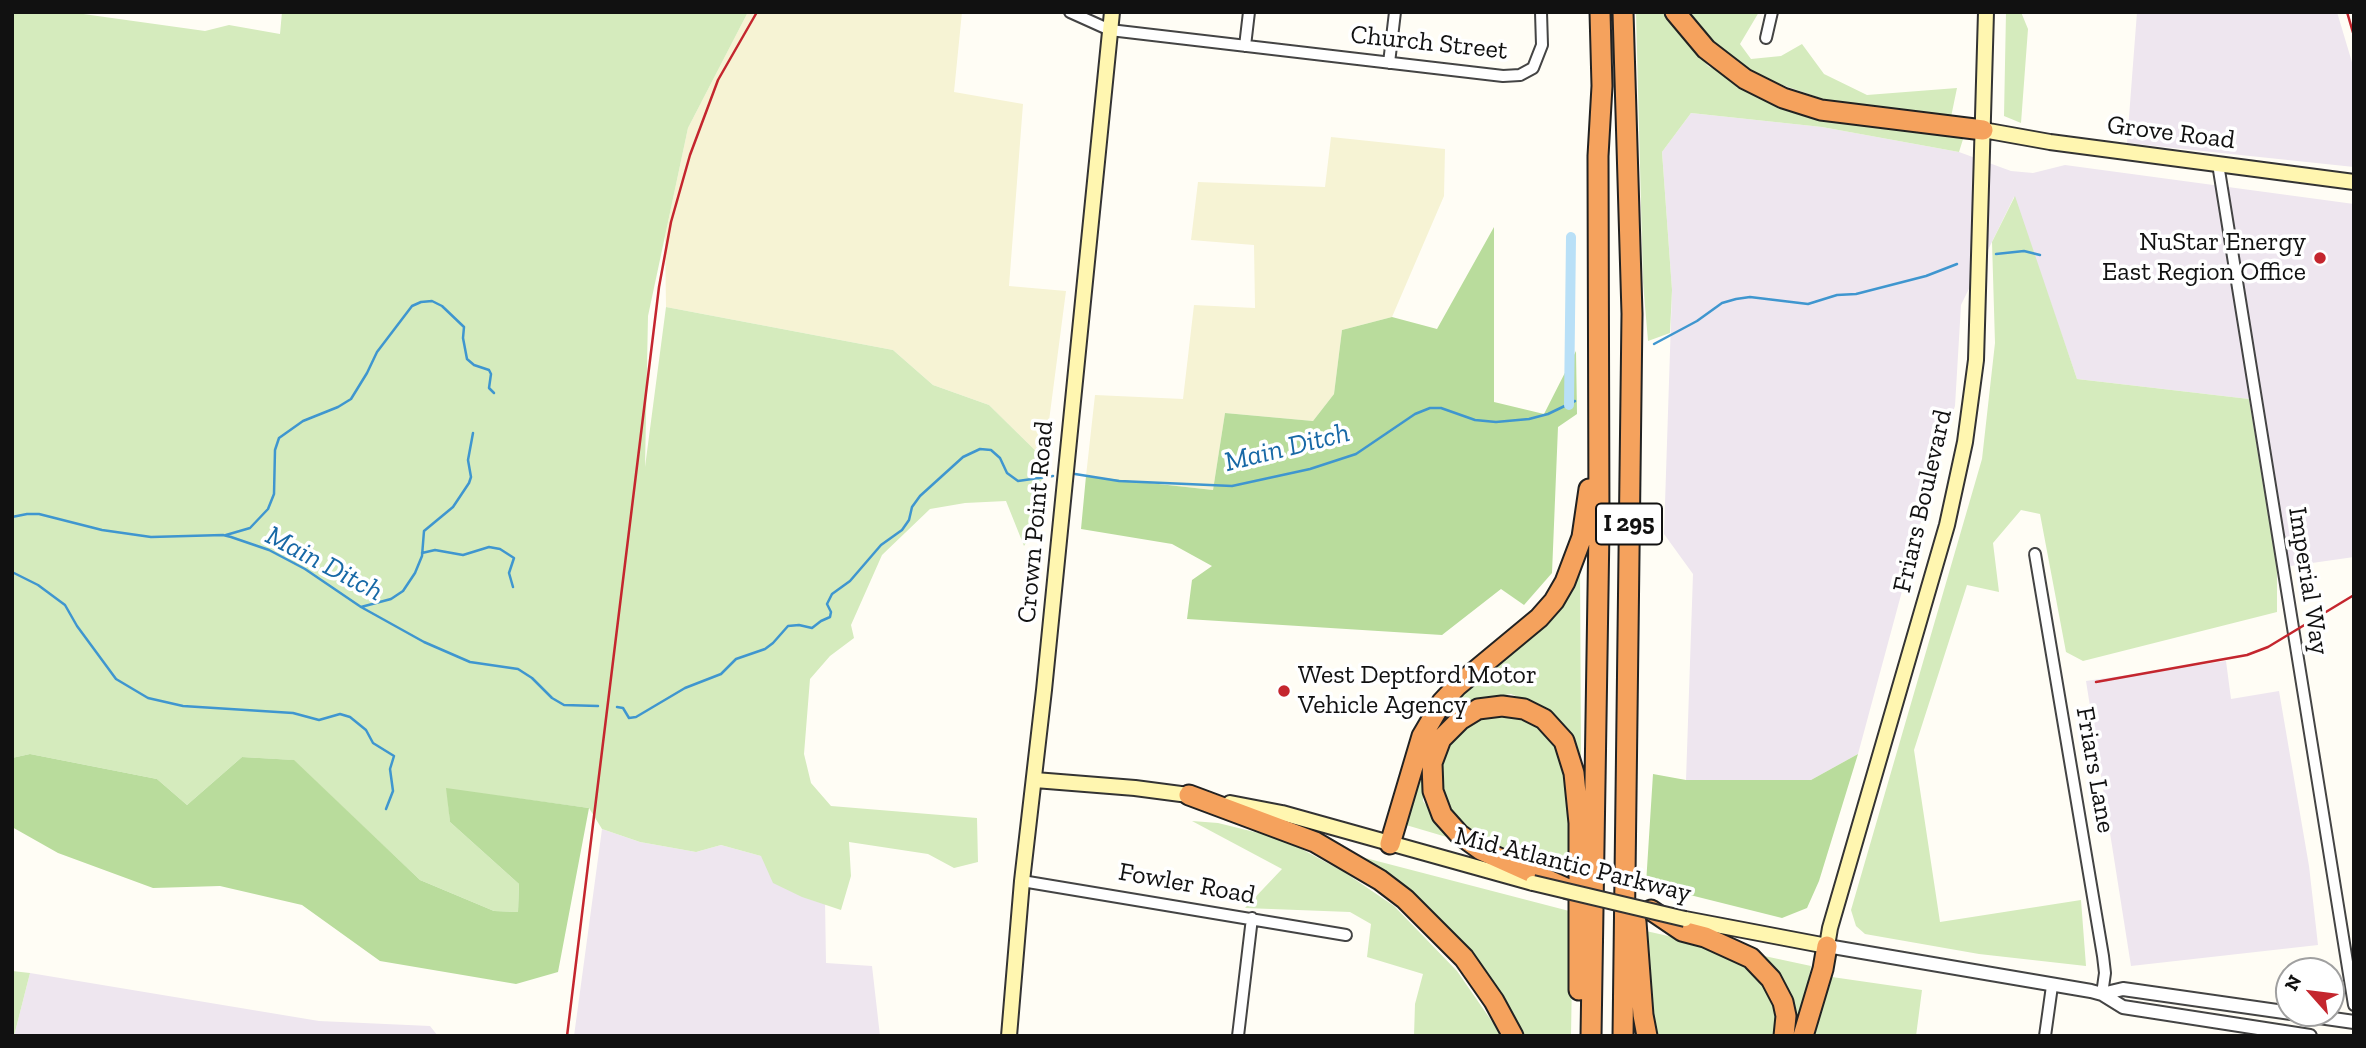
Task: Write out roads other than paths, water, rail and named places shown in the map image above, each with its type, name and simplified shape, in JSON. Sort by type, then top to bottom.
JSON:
[{"type":"highway","name":"I 295","points":[[1591,1036],[1600,528],[1600,12]]},
{"type":"highway","name":"I 295","points":[[1622,1036],[1631,377],[1629,187],[1623,12]]},
{"type":"highway","points":[[1675,12],[1706,49],[1745,79],[1783,98],[1821,110],[1983,130]]},
{"type":"highway","points":[[1390,844],[1422,736],[1442,702],[1457,686],[1539,618],[1554,601],[1575,560],[1582,537],[1590,469],[1589,221],[1598,156]]},
{"type":"highway","points":[[1631,377],[1642,414],[1636,933],[1647,1036]]},
{"type":"highway","points":[[1575,893],[1533,879],[1481,850],[1459,834],[1442,816],[1433,791],[1432,763],[1441,739],[1460,720],[1478,709],[1502,706],[1524,709],[1544,719],[1564,741],[1574,773],[1579,823],[1579,1036]]},
{"type":"highway","points":[[1189,795],[1315,842],[1380,880],[1405,899],[1464,958],[1494,1001],[1513,1036]]},
{"type":"highway","points":[[1651,910],[1751,958],[1770,979],[1783,1002],[1786,1016],[1784,1036]]},
{"type":"highway","points":[[1803,1036],[1827,946]]},
{"type":"main road","name":"Crown Point Road","points":[[1009,1036],[1021,881],[1035,780],[1112,12]]},
{"type":"main road","name":"Friars Boulevard","points":[[1827,946],[1957,485],[1976,360],[1986,12]]},
{"type":"main road","name":"Grove Road","points":[[1983,130],[2013,137],[2354,182]]},
{"type":"main road","name":"Mid Atlantic Parkway","points":[[1035,780],[1189,795],[1282,813],[1390,844],[1533,879]]},
{"type":"main road","name":"Mid Atlantic Parkway","points":[[1575,893],[1651,910]]},
{"type":"main road","name":"Mid Atlantic Parkway","points":[[1684,925],[1827,946]]},
{"type":"street","name":"Church Street","points":[[1070,12],[1110,30],[1503,76],[1520,75],[1534,68],[1542,45],[1541,12]]},
{"type":"street","points":[[1245,46],[1249,12]]},
{"type":"street","points":[[1389,63],[1395,12]]},
{"type":"street","points":[[1766,38],[1772,12]]},
{"type":"street","name":"Imperial Way","points":[[2218,164],[2354,1005]]},
{"type":"street","name":"Friars Lane","points":[[2035,554],[2103,956],[2105,973],[2102,993]]},
{"type":"street","name":"Fowler Road","points":[[1021,881],[1346,935]]},
{"type":"street","points":[[1238,1036],[1252,918]]},
{"type":"street","name":"Mid Atlantic Parkway","points":[[1827,946],[2052,986],[2102,993],[2123,989],[2354,1022]]},
{"type":"street","points":[[2045,1036],[2052,986]]},
{"type":"street","name":"Mid Atlantic Parkway","points":[[2102,993],[2123,1007],[2311,1036]]},
{"type":"waterway","points":[[1569,405],[1571,237]]},
{"type":"waterway","name":"Main Ditch","points":[[1996,254],[2024,251],[2040,255]]},
{"type":"waterway","name":"Main Ditch","points":[[1654,344],[1697,321],[1722,303],[1736,299],[1750,297],[1808,304],[1926,276],[1957,264]]},
{"type":"waterway","points":[[226,535],[250,528],[268,509],[274,494],[275,450],[279,438],[303,421],[351,399],[377,352],[412,306],[432,301],[442,306],[464,327],[467,359],[474,365],[489,370],[489,388],[494,393]]},
{"type":"waterway","name":"Main Ditch","points":[[1075,474],[1119,481],[1232,486],[1310,469],[1356,454],[1415,414],[1430,408],[1441,408],[1475,420],[1496,422],[1548,414],[1575,401]]},
{"type":"waterway","points":[[361,607],[391,599],[403,591],[415,573],[422,556],[424,531],[453,507],[469,483],[471,477],[468,460],[473,433]]},
{"type":"waterway","name":"Main Ditch","points":[[617,707],[623,708],[629,718],[636,717],[685,688],[721,674],[736,659],[765,649],[788,626],[812,628],[830,617],[827,604],[832,594],[850,581],[881,545],[902,530],[920,496],[963,457],[980,449],[991,450],[1000,458],[1007,473],[1018,481],[1053,476]]},
{"type":"waterway","name":"Main Ditch","points":[[12,517],[39,514],[102,530],[151,537],[231,537],[269,550],[305,569],[361,607],[424,642],[470,662],[518,669],[564,705],[598,706]]},
{"type":"waterway","points":[[422,553],[435,550],[463,555],[489,547],[500,549],[514,558],[509,573],[513,587]]},
{"type":"waterway","points":[[12,572],[38,585],[65,605],[116,679],[148,698],[183,706],[293,713],[319,720],[340,714],[350,717],[366,730],[373,743],[394,756],[390,769],[393,791],[386,809]]},
{"type":"railway","points":[[567,1036],[659,287],[671,222],[690,155],[718,80],[757,12]]},
{"type":"railway","points":[[2347,12],[2354,36]]},
{"type":"railway","points":[[2096,682],[2247,655],[2268,647],[2354,595]]},
{"type":"place","name":"NuStar Energy East Region Office","points":[[2320,258]]},
{"type":"place","name":"West Deptford Motor Vehicle Agency","points":[[1284,691]]}]
